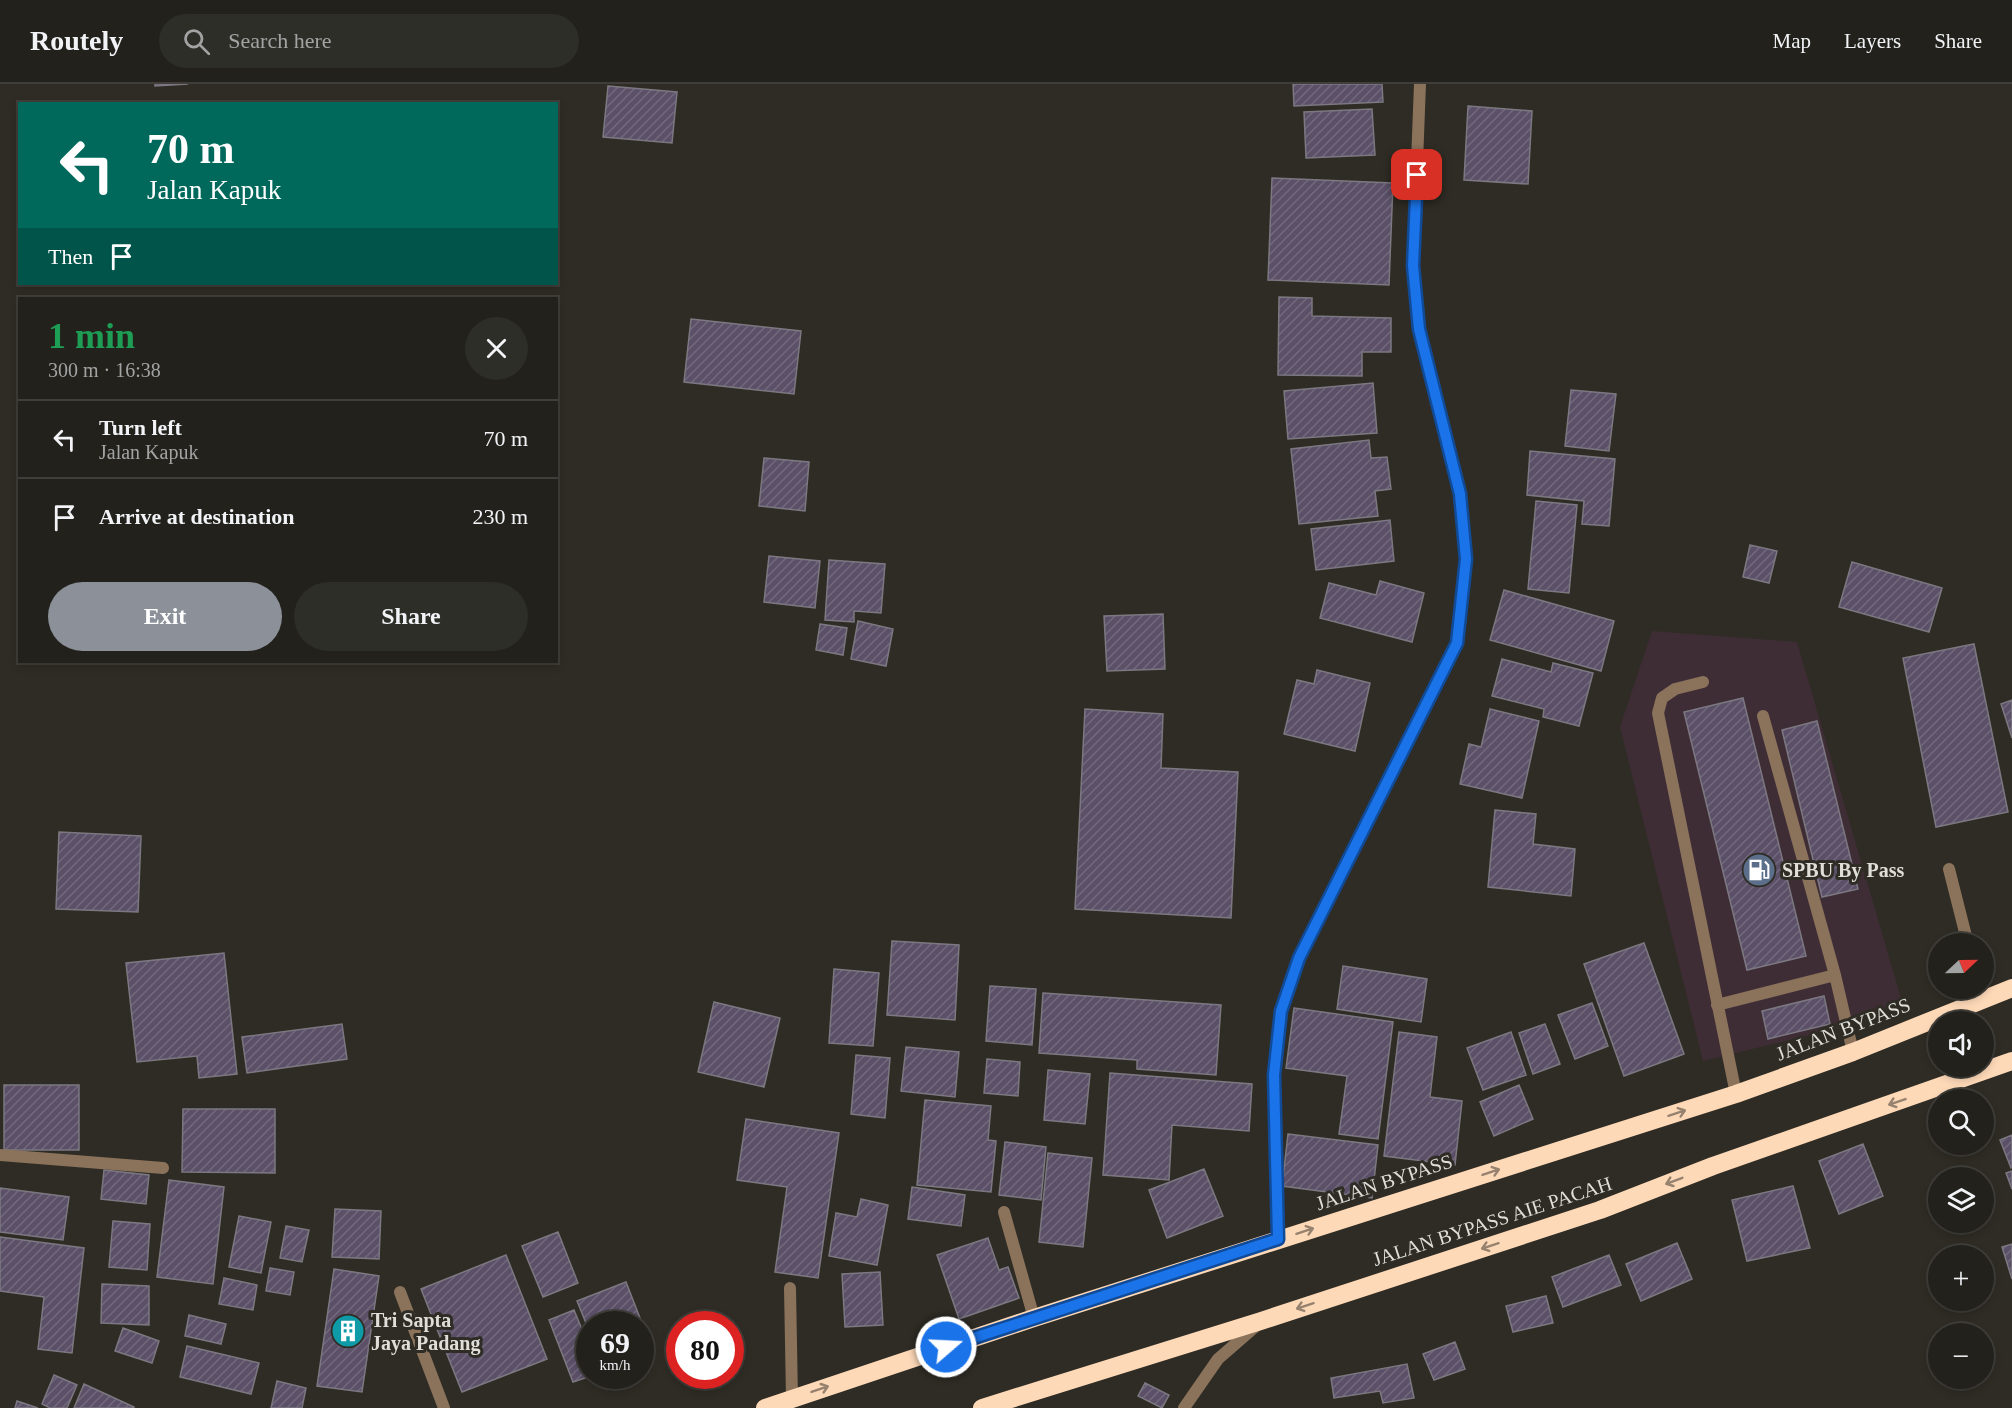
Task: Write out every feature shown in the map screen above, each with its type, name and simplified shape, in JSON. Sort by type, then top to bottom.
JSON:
[{"type":"highway","name":"JALAN BYPASS","points":[[1994,991],[2012,988]]},
{"type":"highway","name":"JALAN BYPASS","points":[[765,1408],[1278,1239],[1736,1094],[1853,1052],[1969,999]]},
{"type":"highway","name":"JALAN BYPASS AIE PACAH","points":[[982,1408],[1261,1321],[1600,1210],[1713,1166],[2012,1062]]},
{"type":"street","points":[[1278,1239],[1274,1075],[1281,1011],[1299,958],[1457,643],[1466,559],[1460,494],[1419,329],[1413,266],[1420,84]]},
{"type":"street","points":[[1703,682],[1675,689],[1662,698],[1658,713],[1736,1094]]},
{"type":"street","points":[[1763,716],[1835,975],[1853,1052]]},
{"type":"street","points":[[1949,869],[1965,933]]},
{"type":"street","points":[[1717,1005],[1835,975]]},
{"type":"street","points":[[0,1155],[164,1168]]},
{"type":"street","points":[[1004,1212],[1034,1318]]},
{"type":"street","points":[[790,1288],[792,1399]]},
{"type":"street","points":[[400,1292],[444,1408]]},
{"type":"street","points":[[1184,1408],[1218,1359],[1261,1321]]},
{"type":"shaded area","name":"SPBU By Pass","points":[[1652,631],[1797,642],[1905,1012],[1703,1061],[1620,727]]},
{"type":"building","points":[[155,84],[188,84],[155,86]]},
{"type":"building","points":[[1293,84],[1382,84],[1383,102],[1294,106]]},
{"type":"building","points":[[608,86],[677,92],[672,143],[603,137]]},
{"type":"building","points":[[1468,106],[1532,111],[1528,184],[1464,180]]},
{"type":"building","points":[[1372,109],[1375,155],[1306,158],[1304,112]]},
{"type":"building","points":[[1272,178],[1393,183],[1389,285],[1268,280]]},
{"type":"building","points":[[1279,297],[1312,298],[1312,316],[1391,318],[1391,352],[1362,352],[1362,376],[1278,375]]},
{"type":"building","points":[[691,319],[801,331],[794,394],[684,382]]},
{"type":"building","points":[[1373,383],[1377,433],[1288,439],[1284,391]]},
{"type":"building","points":[[1571,390],[1616,394],[1609,451],[1565,446]]},
{"type":"building","points":[[1369,440],[1371,458],[1387,457],[1391,489],[1375,491],[1378,516],[1299,524],[1291,449]]},
{"type":"building","points":[[1530,451],[1615,459],[1609,526],[1582,524],[1584,501],[1527,495]]},
{"type":"building","points":[[764,458],[809,462],[805,511],[759,506]]},
{"type":"building","points":[[1536,501],[1577,505],[1569,593],[1528,589]]},
{"type":"building","points":[[1390,520],[1394,561],[1316,570],[1311,529]]},
{"type":"building","points":[[1750,545],[1777,551],[1769,583],[1743,577]]},
{"type":"building","points":[[769,556],[820,561],[815,608],[764,602]]},
{"type":"building","points":[[829,560],[885,564],[881,613],[854,611],[854,622],[825,620]]},
{"type":"building","points":[[1852,562],[1942,588],[1929,632],[1839,607]]},
{"type":"building","points":[[1380,581],[1424,593],[1412,642],[1320,618],[1329,583],[1376,595]]},
{"type":"building","points":[[1504,590],[1614,621],[1601,671],[1490,640]]},
{"type":"building","points":[[1163,614],[1165,669],[1107,671],[1104,616]]},
{"type":"building","points":[[858,621],[893,629],[886,666],[851,659]]},
{"type":"building","points":[[820,624],[847,628],[843,655],[816,650]]},
{"type":"building","points":[[1974,644],[2008,812],[1936,827],[1903,658]]},
{"type":"building","points":[[1502,659],[1551,672],[1553,663],[1593,673],[1579,726],[1543,717],[1544,709],[1492,696]]},
{"type":"building","points":[[1317,670],[1370,683],[1355,751],[1284,734],[1297,680],[1314,684]]},
{"type":"building","points":[[1743,698],[1806,956],[1747,970],[1684,712]]},
{"type":"building","points":[[2012,700],[2012,738],[2001,704]]},
{"type":"building","points":[[1085,709],[1163,714],[1161,768],[1238,772],[1231,918],[1075,909]]},
{"type":"building","points":[[1490,709],[1539,721],[1522,798],[1460,784],[1469,744],[1481,747]]},
{"type":"building","points":[[1817,721],[1858,889],[1822,897],[1782,730]]},
{"type":"building","points":[[1495,810],[1536,814],[1533,844],[1575,849],[1571,896],[1488,887]]},
{"type":"building","points":[[59,832],[141,836],[138,912],[56,909]]},
{"type":"building","points":[[892,941],[959,945],[955,1020],[887,1015]]},
{"type":"building","points":[[1644,943],[1684,1054],[1624,1076],[1584,964]]},
{"type":"building","points":[[224,953],[237,1074],[199,1078],[197,1056],[137,1062],[126,963]]},
{"type":"building","points":[[1343,966],[1427,979],[1421,1022],[1337,1009]]},
{"type":"building","points":[[834,969],[879,973],[873,1046],[829,1043]]},
{"type":"building","points":[[990,986],[1036,989],[1032,1045],[986,1041]]},
{"type":"building","points":[[1043,993],[1221,1005],[1216,1075],[1137,1069],[1137,1060],[1039,1053]]},
{"type":"building","points":[[1824,996],[1830,1024],[1768,1039],[1762,1011]]},
{"type":"building","points":[[714,1002],[780,1018],[764,1087],[698,1072]]},
{"type":"building","points":[[1592,1003],[1608,1046],[1575,1059],[1558,1015]]},
{"type":"building","points":[[1294,1008],[1393,1022],[1378,1139],[1339,1134],[1347,1076],[1286,1068]]},
{"type":"building","points":[[342,1024],[347,1059],[247,1073],[242,1037]]},
{"type":"building","points":[[1545,1024],[1560,1064],[1533,1074],[1519,1033]]},
{"type":"building","points":[[1399,1032],[1437,1037],[1430,1097],[1462,1101],[1455,1165],[1384,1156]]},
{"type":"building","points":[[1511,1032],[1526,1075],[1483,1090],[1467,1048]]},
{"type":"building","points":[[906,1047],[959,1052],[955,1097],[901,1091]]},
{"type":"building","points":[[856,1055],[890,1058],[885,1118],[851,1114]]},
{"type":"building","points":[[987,1059],[1020,1062],[1018,1096],[984,1093]]},
{"type":"building","points":[[1048,1070],[1090,1074],[1085,1124],[1044,1120]]},
{"type":"building","points":[[1110,1073],[1252,1084],[1249,1131],[1172,1125],[1169,1180],[1103,1175]]},
{"type":"building","points":[[4,1085],[79,1085],[79,1150],[4,1150]]},
{"type":"building","points":[[1519,1085],[1533,1119],[1494,1136],[1480,1102]]},
{"type":"building","points":[[925,1100],[991,1106],[988,1140],[996,1141],[991,1192],[917,1185]]},
{"type":"building","points":[[183,1109],[275,1109],[275,1173],[182,1172]]},
{"type":"building","points":[[746,1119],[839,1133],[818,1278],[775,1272],[787,1187],[737,1180]]},
{"type":"building","points":[[1288,1134],[1378,1145],[1372,1198],[1282,1186]]},
{"type":"building","points":[[2012,1135],[2012,1167],[2011,1168],[2000,1140]]},
{"type":"building","points":[[1005,1142],[1046,1147],[1041,1200],[999,1195]]},
{"type":"building","points":[[1863,1144],[1883,1196],[1839,1214],[1819,1161]]},
{"type":"building","points":[[1048,1153],[1092,1158],[1083,1247],[1039,1242]]},
{"type":"building","points":[[1204,1169],[1223,1216],[1167,1238],[1149,1190]]},
{"type":"building","points":[[104,1170],[149,1175],[146,1204],[101,1199]]},
{"type":"building","points":[[2012,1171],[2012,1189],[2006,1173]]},
{"type":"building","points":[[169,1180],[224,1187],[213,1284],[157,1277]]},
{"type":"building","points":[[1793,1186],[1810,1248],[1747,1261],[1732,1200]]},
{"type":"building","points":[[912,1187],[965,1195],[961,1226],[908,1219]]},
{"type":"building","points":[[0,1188],[69,1197],[63,1240],[0,1232]]},
{"type":"building","points":[[861,1199],[888,1205],[877,1265],[829,1256],[836,1213],[857,1217]]},
{"type":"building","points":[[335,1209],[381,1211],[379,1259],[332,1257]]},
{"type":"building","points":[[239,1216],[271,1222],[261,1273],[229,1267]]},
{"type":"building","points":[[113,1221],[150,1224],[147,1270],[109,1267]]},
{"type":"building","points":[[286,1226],[309,1230],[302,1262],[280,1258]]},
{"type":"building","points":[[558,1232],[578,1283],[543,1297],[522,1246]]},
{"type":"building","points":[[0,1237],[84,1248],[72,1353],[38,1349],[44,1297],[0,1291]]},
{"type":"building","points":[[988,1238],[999,1270],[1008,1267],[1019,1298],[959,1319],[937,1255]]},
{"type":"building","points":[[1677,1243],[1692,1279],[1641,1301],[1626,1264]]},
{"type":"building","points":[[2012,1244],[2012,1279],[2002,1247]]},
{"type":"building","points":[[506,1255],[547,1359],[462,1392],[421,1289]]},
{"type":"building","points":[[1609,1255],[1621,1285],[1563,1307],[1552,1277]]},
{"type":"building","points":[[270,1268],[294,1272],[290,1295],[266,1291]]},
{"type":"building","name":"Tri Sapta Jaya Padang","points":[[334,1269],[379,1276],[362,1392],[317,1386]]},
{"type":"building","points":[[880,1272],[883,1325],[845,1327],[842,1274]]},
{"type":"building","points":[[224,1278],[257,1285],[253,1310],[219,1304]]},
{"type":"building","points":[[626,1282],[637,1311],[581,1311],[577,1301]]},
{"type":"building","points":[[102,1284],[149,1286],[149,1325],[101,1323]]},
{"type":"building","points":[[1546,1296],[1553,1323],[1513,1332],[1506,1306]]},
{"type":"building","points":[[574,1310],[576,1315],[576,1381],[573,1382],[549,1320]]},
{"type":"building","points":[[189,1315],[226,1324],[221,1344],[185,1336]]},
{"type":"building","points":[[123,1328],[159,1341],[152,1363],[115,1351]]},
{"type":"building","points":[[1455,1342],[1465,1369],[1434,1380],[1423,1354]]},
{"type":"building","points":[[187,1346],[259,1363],[251,1394],[180,1377]]},
{"type":"building","points":[[1407,1364],[1414,1398],[1383,1403],[1380,1391],[1334,1398],[1331,1378]]},
{"type":"building","points":[[54,1375],[77,1385],[67,1408],[50,1408],[42,1404]]},
{"type":"building","points":[[277,1381],[306,1388],[302,1408],[271,1408]]},
{"type":"building","points":[[1145,1383],[1169,1395],[1162,1408],[1138,1396]]},
{"type":"building","points":[[84,1384],[134,1407],[134,1408],[74,1408]]},
{"type":"building","points":[[17,1401],[38,1408],[15,1408]]},
{"type":"place","name":"SPBU By Pass","points":[[1759,870]]},
{"type":"place","name":"Tri Sapta Jaya Padang","points":[[348,1331]]},
{"type":"route","points":[[946,1347],[1278,1239],[1274,1075],[1281,1011],[1299,958],[1457,643],[1466,559],[1460,494],[1419,329],[1413,266],[1417,175]]}]
